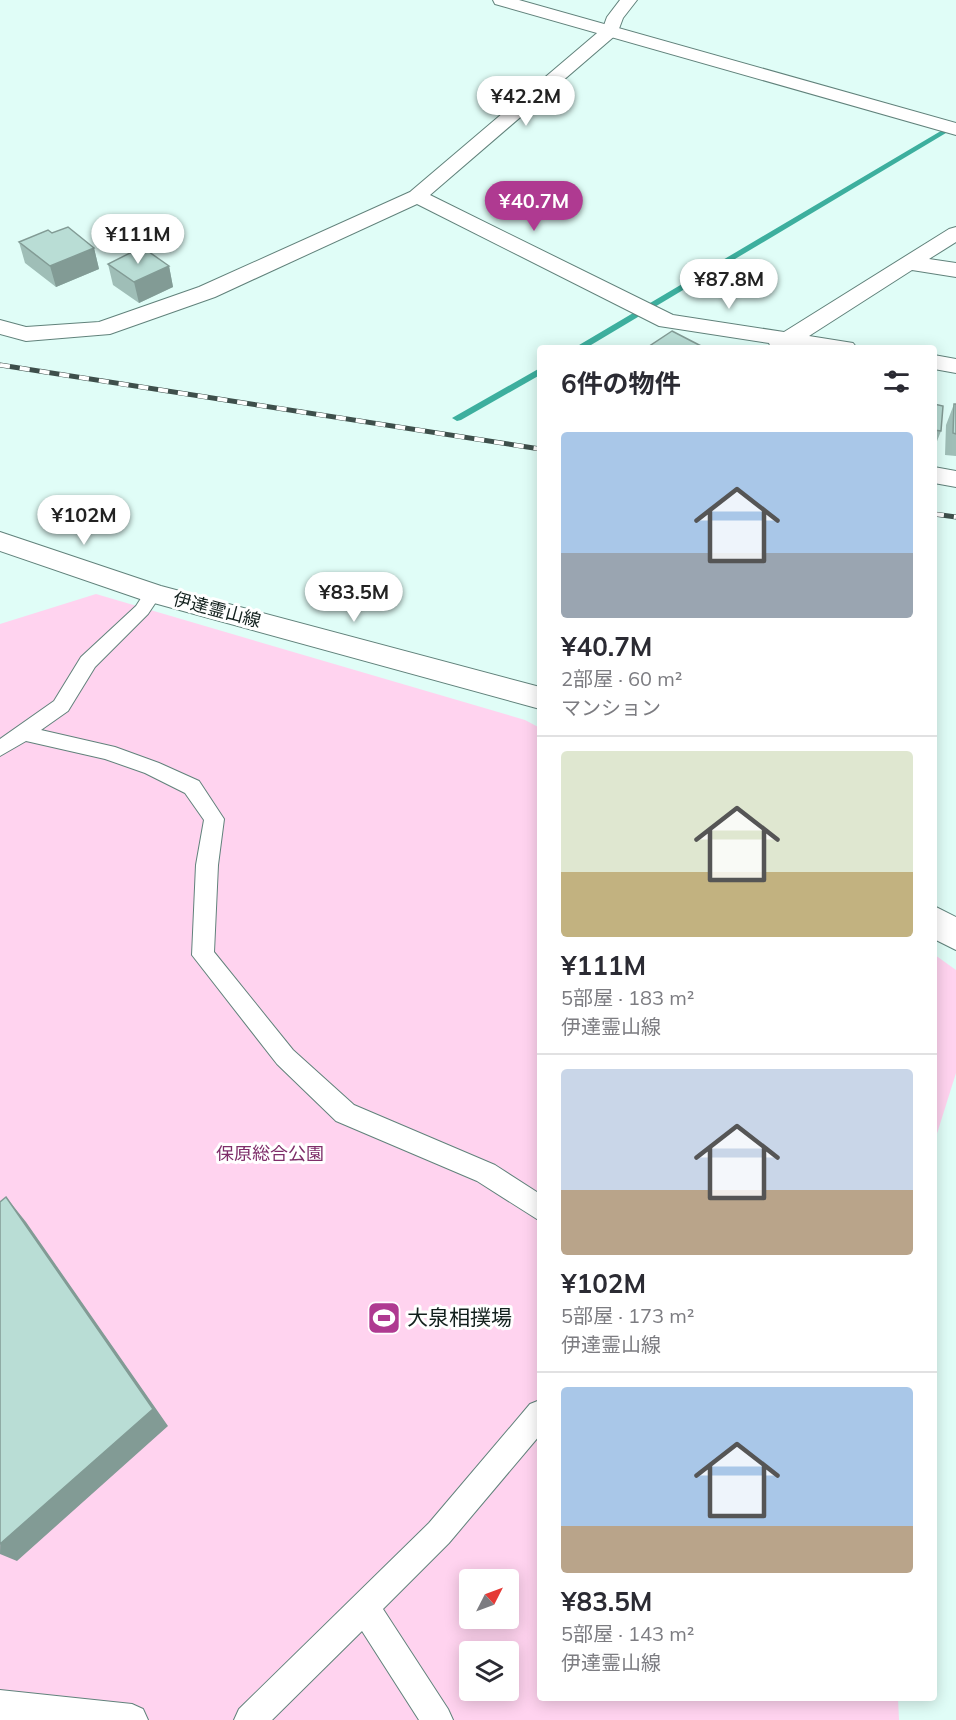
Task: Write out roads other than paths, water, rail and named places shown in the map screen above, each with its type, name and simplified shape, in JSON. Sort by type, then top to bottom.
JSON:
[{"type":"street","points":[[501,0],[956,129]]},
{"type":"street","points":[[0,327],[26,334],[102,329],[207,292],[417,196],[611,30],[615,17],[629,0]]},
{"type":"street","points":[[417,196],[667,321],[780,343],[806,345]]},
{"type":"street","points":[[780,343],[956,233]]},
{"type":"street","points":[[909,263],[956,270]]},
{"type":"street","points":[[937,363],[956,366]]},
{"type":"street","points":[[937,476],[956,479]]},
{"type":"street","name":"伊達霊山線","points":[[0,541],[153,593],[537,697]]},
{"type":"street","points":[[937,922],[956,935]]},
{"type":"lane","points":[[0,749],[61,706],[88,662],[142,610],[153,593]]},
{"type":"lane","points":[[23,733],[108,752],[192,787],[214,819],[207,865],[203,955],[285,1057],[345,1113],[486,1173],[537,1207]]},
{"type":"lane","points":[[250,1720],[439,1533],[537,1418]]},
{"type":"lane","points":[[365,1608],[437,1720]]},
{"type":"lane","points":[[0,1706],[132,1720]]},
{"type":"waterway","points":[[584,345],[956,124]]},
{"type":"waterway","points":[[457,418],[537,373]]},
{"type":"railway","points":[[0,365],[537,449]]},
{"type":"railway","points":[[937,514],[956,517]]},
{"type":"place","name":"大泉相撲場","points":[[384,1318]]},
{"type":"park label","name":"保原総合公園","points":[[270,1154]]}]
